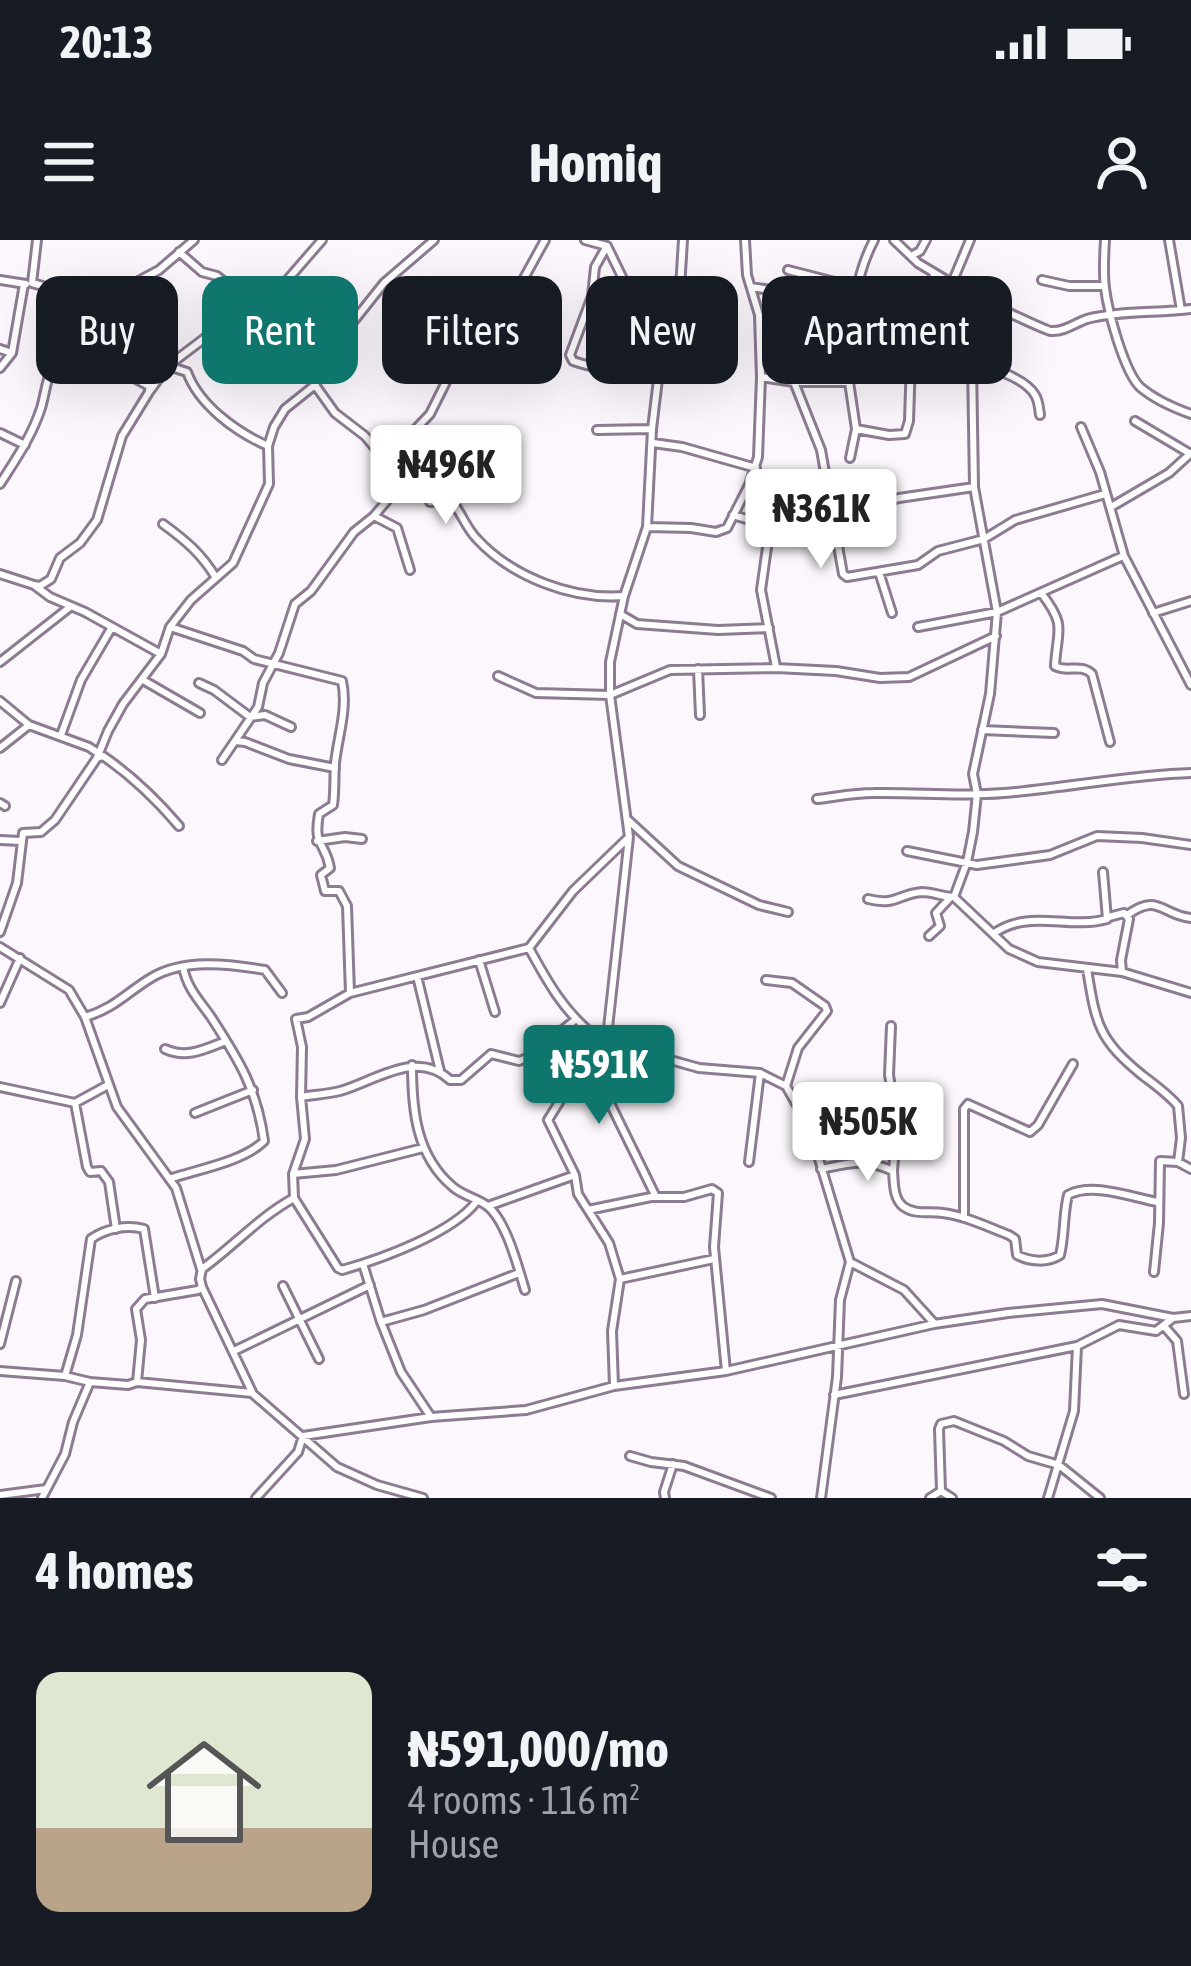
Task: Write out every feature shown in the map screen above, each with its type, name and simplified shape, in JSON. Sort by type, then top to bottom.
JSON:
[{"type":"street","points":[[0,368],[12,352],[37,240]]},
{"type":"street","points":[[147,276],[194,240]]},
{"type":"street","points":[[290,276],[322,240]]},
{"type":"street","points":[[358,316],[384,283],[434,240]]},
{"type":"street","points":[[385,460],[430,415],[446,382],[523,280],[544,240]]},
{"type":"street","points":[[585,240],[607,246]]},
{"type":"street","points":[[681,276],[683,240]]},
{"type":"street","points":[[647,527],[723,532],[756,468],[762,415],[759,315],[746,265],[745,240]]},
{"type":"street","points":[[858,276],[874,240]]},
{"type":"street","points":[[894,240],[938,276]]},
{"type":"street","points":[[911,256],[926,240]]},
{"type":"street","points":[[955,276],[970,240]]},
{"type":"street","points":[[1106,240],[1105,286],[1126,361],[1138,385],[1191,414]]},
{"type":"street","points":[[1012,313],[1047,332],[1089,319],[1186,310],[1169,240]]},
{"type":"street","points":[[607,246],[620,276]]},
{"type":"street","points":[[594,276],[607,246]]},
{"type":"street","points":[[179,252],[202,272],[217,276]]},
{"type":"street","points":[[788,270],[812,276]]},
{"type":"street","points":[[0,280],[36,286]]},
{"type":"street","points":[[1042,280],[1105,286]]},
{"type":"street","points":[[751,287],[762,287]]},
{"type":"street","points":[[586,311],[569,355],[586,366]]},
{"type":"street","points":[[178,358],[202,340]]},
{"type":"street","points":[[0,350],[12,352]]},
{"type":"street","points":[[178,369],[187,372],[192,386],[240,431],[268,446]]},
{"type":"street","points":[[1012,378],[1035,395],[1040,416]]},
{"type":"street","points":[[0,484],[25,445],[46,384]]},
{"type":"street","points":[[0,574],[40,586],[51,580],[60,558],[80,543],[97,520],[122,436],[151,387],[145,384]]},
{"type":"street","points":[[148,392],[154,384]]},
{"type":"street","points":[[607,1037],[628,837],[610,662],[624,596],[647,527],[657,384]]},
{"type":"street","points":[[795,384],[821,450],[844,577],[918,566],[948,547],[984,539],[1015,520],[1105,494]]},
{"type":"street","points":[[849,384],[856,429],[850,458]]},
{"type":"street","points":[[856,429],[905,434],[910,384]]},
{"type":"street","points":[[929,936],[940,926],[936,913],[952,898],[967,862],[977,794],[973,774],[990,694],[997,612],[974,487],[972,384]]},
{"type":"street","points":[[0,932],[16,883],[23,833],[41,832],[55,820],[98,758],[123,704],[161,655],[170,627],[242,549],[269,484],[268,446],[285,409],[315,385],[334,413],[365,436],[385,460]]},
{"type":"street","points":[[1136,421],[1189,455],[1191,466]]},
{"type":"street","points":[[1081,427],[1100,472],[1124,556],[1191,685]]},
{"type":"street","points":[[596,430],[652,429]]},
{"type":"street","points":[[0,433],[25,445]]},
{"type":"street","points":[[653,443],[682,446],[756,468]]},
{"type":"street","points":[[385,460],[394,454],[436,488],[430,502],[451,500],[472,535],[524,576],[604,597],[624,596]]},
{"type":"street","points":[[1111,507],[1169,473],[1189,455]]},
{"type":"street","points":[[222,760],[258,707],[295,604],[411,472]]},
{"type":"street","points":[[833,516],[899,498],[974,487]]},
{"type":"street","points":[[374,515],[397,528],[410,570]]},
{"type":"street","points":[[733,515],[770,526],[761,590],[776,668]]},
{"type":"street","points":[[163,524],[205,559],[216,578]]},
{"type":"street","points":[[918,627],[997,612],[1124,556]]},
{"type":"street","points":[[878,572],[892,613]]},
{"type":"street","points":[[34,585],[161,655]]},
{"type":"street","points":[[1042,594],[1060,624],[1055,666],[1092,674],[1110,742]]},
{"type":"street","points":[[1153,613],[1191,601]]},
{"type":"street","points":[[0,662],[70,607]]},
{"type":"street","points":[[620,614],[637,624],[769,628]]},
{"type":"street","points":[[61,735],[81,680],[112,627]]},
{"type":"street","points":[[170,627],[243,650],[254,659],[342,681],[333,805],[319,814],[317,841],[327,853],[330,868],[321,875],[326,891],[339,891],[347,906],[350,993]]},
{"type":"street","points":[[498,676],[536,693],[610,695],[670,670],[776,668],[909,677],[995,636]]},
{"type":"street","points":[[698,669],[700,716]]},
{"type":"street","points":[[143,680],[200,713]]},
{"type":"street","points":[[199,682],[250,718],[265,715],[291,727]]},
{"type":"street","points":[[0,701],[29,725],[89,747],[98,758]]},
{"type":"street","points":[[0,748],[29,725]]},
{"type":"street","points":[[982,730],[1054,733]]},
{"type":"street","points":[[232,741],[334,768]]},
{"type":"street","points":[[98,758],[104,756],[120,767],[179,826]]},
{"type":"street","points":[[817,799],[866,793],[977,794],[1191,773]]},
{"type":"street","points":[[626,818],[678,866],[759,905],[788,912]]},
{"type":"street","points":[[907,851],[983,865],[1050,855],[1097,836],[1191,844]]},
{"type":"street","points":[[477,1202],[458,1222],[364,1264],[338,1268],[294,1198],[293,1174],[305,1139],[302,1047],[296,1018],[308,1017],[350,993],[529,948],[573,891],[628,837]]},
{"type":"street","points":[[317,841],[362,839]]},
{"type":"street","points":[[0,840],[20,841]]},
{"type":"street","points":[[1102,872],[1109,917]]},
{"type":"street","points":[[868,899],[891,902],[928,892],[952,898],[1010,950],[1038,962],[1122,971],[1191,993]]},
{"type":"street","points":[[993,934],[1004,926],[1031,920],[1100,921],[1156,904],[1191,918]]},
{"type":"street","points":[[1122,971],[1127,915]]},
{"type":"street","points":[[0,946],[69,990],[85,1017],[117,1107],[172,1178],[202,1272]]},
{"type":"street","points":[[529,948],[549,986],[575,1020],[595,1035],[699,1069],[760,1073],[786,1086],[809,1126],[850,1262],[840,1300],[820,1498]]},
{"type":"street","points":[[0,1003],[20,958]]},
{"type":"street","points":[[479,960],[496,1012]]},
{"type":"street","points":[[85,1017],[117,1004],[152,977],[183,967],[226,964],[266,970],[282,993]]},
{"type":"street","points":[[172,1178],[263,1144],[253,1090],[195,997],[183,967]]},
{"type":"street","points":[[1088,969],[1094,1012],[1105,1039],[1178,1106],[1178,1162]]},
{"type":"street","points":[[417,976],[440,1071]]},
{"type":"street","points":[[766,980],[792,983],[825,1006],[826,1012],[798,1048],[786,1086]]},
{"type":"street","points":[[301,1097],[339,1091],[412,1065],[461,1080],[491,1054],[519,1061],[527,1058],[575,1020]]},
{"type":"street","points":[[891,1026],[889,1075],[897,1122],[894,1194],[904,1207],[964,1218],[1015,1239],[1017,1256],[1052,1260],[1060,1255],[1068,1195],[1076,1190],[1157,1202]]},
{"type":"street","points":[[595,1035],[548,1120],[578,1194],[609,1243],[620,1279],[612,1330],[614,1386]]},
{"type":"street","points":[[166,1049],[191,1054],[226,1041]]},
{"type":"street","points":[[617,1045],[608,1099],[656,1197]]},
{"type":"street","points":[[964,1218],[964,1109],[968,1104],[1030,1132],[1073,1064]]},
{"type":"street","points":[[412,1065],[412,1105],[423,1148],[452,1186],[488,1206],[511,1243],[526,1290]]},
{"type":"street","points":[[749,1162],[760,1073]]},
{"type":"street","points":[[0,1087],[75,1103],[108,1085]]},
{"type":"street","points":[[195,1113],[253,1090]]},
{"type":"street","points":[[75,1103],[87,1167],[108,1178],[116,1229]]},
{"type":"street","points":[[293,1174],[336,1170],[423,1148]]},
{"type":"street","points":[[821,1169],[861,1160],[893,1171]]},
{"type":"street","points":[[1154,1272],[1160,1161],[1191,1169]]},
{"type":"street","points":[[488,1206],[574,1175]]},
{"type":"street","points":[[588,1210],[712,1189],[718,1193],[714,1259],[726,1371]]},
{"type":"street","points":[[294,1198],[253,1224],[202,1269],[202,1287],[254,1394],[337,1467],[423,1498]]},
{"type":"street","points":[[65,1376],[77,1335],[91,1240],[116,1229],[136,1227],[146,1232],[155,1298]]},
{"type":"street","points":[[620,1279],[714,1259]]},
{"type":"street","points":[[850,1262],[904,1290],[934,1324]]},
{"type":"street","points":[[364,1264],[401,1372],[431,1417]]},
{"type":"street","points":[[381,1322],[520,1273]]},
{"type":"street","points":[[0,1344],[16,1281]]},
{"type":"street","points":[[234,1351],[370,1285]]},
{"type":"street","points":[[283,1286],[319,1359]]},
{"type":"street","points":[[137,1382],[141,1340],[136,1309],[145,1299],[202,1287]]},
{"type":"street","points":[[303,1436],[431,1417],[526,1410],[614,1386],[726,1371],[934,1324],[1102,1304],[1173,1318],[1191,1316]]},
{"type":"street","points":[[834,1395],[1077,1346],[1119,1325],[1151,1332],[1173,1318]]},
{"type":"street","points":[[1164,1326],[1178,1341],[1184,1394]]},
{"type":"street","points":[[1048,1498],[1074,1411],[1077,1346]]},
{"type":"street","points":[[0,1371],[254,1394]]},
{"type":"street","points":[[0,1495],[44,1494],[65,1454],[90,1382]]},
{"type":"street","points":[[941,1491],[939,1429],[954,1421],[1058,1465],[1100,1498]]},
{"type":"street","points":[[256,1498],[298,1452],[303,1436]]},
{"type":"street","points":[[630,1456],[709,1474],[771,1498]]},
{"type":"street","points":[[665,1498],[673,1464]]},
{"type":"street","points":[[930,1498],[941,1491]]},
{"type":"street","points":[[941,1491],[952,1498]]}]
